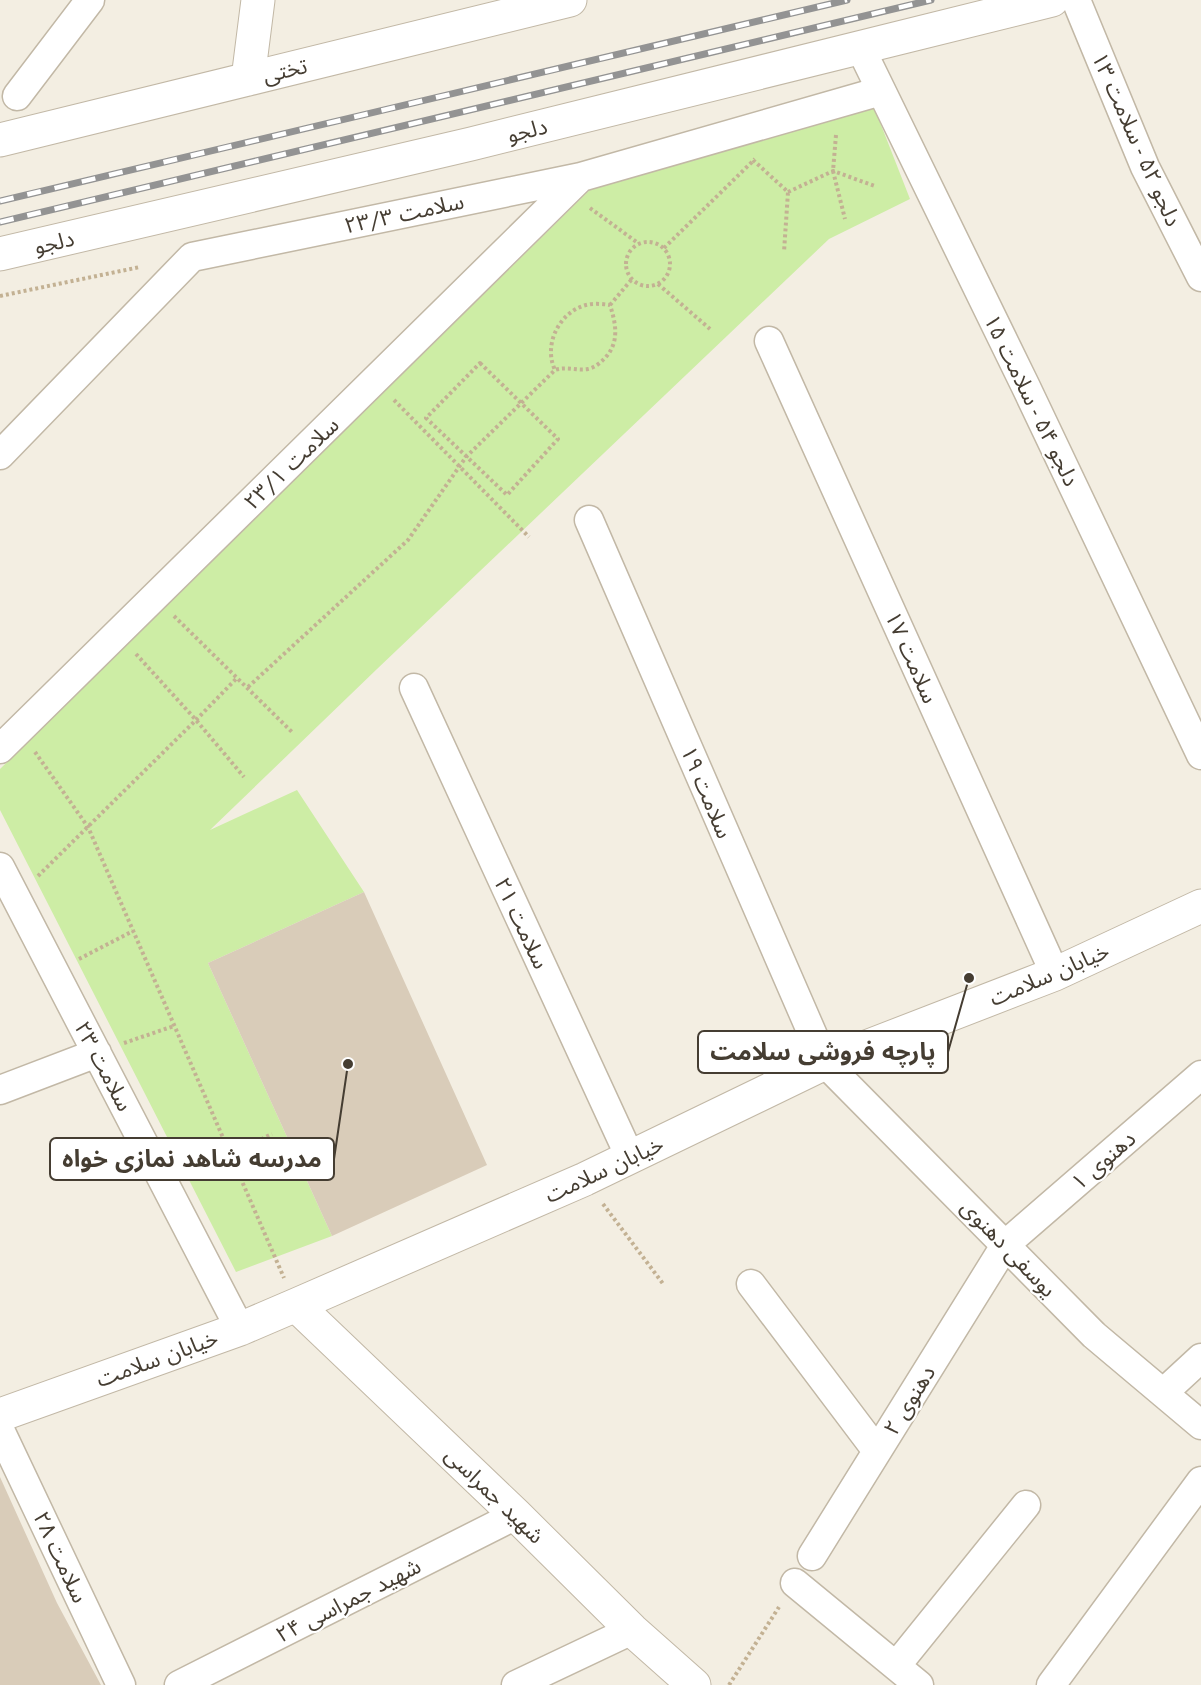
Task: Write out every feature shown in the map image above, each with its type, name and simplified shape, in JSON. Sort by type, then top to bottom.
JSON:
[{"type":"street","points":[[17,96],[90,0]]},
{"type":"street","points":[[248,79],[258,0]]},
{"type":"street","name":"دلجو","points":[[0,254],[471,144],[1052,0]]},
{"type":"street","name":"دلجو ۵۲ - سلامت ۱۳","points":[[1076,0],[1145,167],[1201,277]]},
{"type":"street","name":"تختی","points":[[0,140],[561,1]]},
{"type":"street","name":"دلجو ۵۴ - سلامت ۱۵","points":[[860,47],[1025,385],[1201,755]]},
{"type":"street","name":"سلامت ۲۳/۳","points":[[0,455],[192,257],[574,184],[881,92]]},
{"type":"street","name":"سلامت ۲۳/۱","points":[[10,739],[574,184]]},
{"type":"street","name":"سلامت ۱۷","points":[[769,341],[1055,974]]},
{"type":"street","name":"سلامت ۱۹","points":[[589,520],[825,1063]]},
{"type":"street","name":"سلامت ۲۱","points":[[414,688],[630,1157]]},
{"type":"street","name":"سلامت ۲۳","points":[[0,867],[240,1329]]},
{"type":"street","name":"خیابان سلامت","points":[[0,1414],[240,1329],[585,1179],[825,1063],[1055,974],[1201,906]]},
{"type":"street","points":[[0,1090],[97,1053]]},
{"type":"street","name":"یوسفی دهنوی","points":[[825,1063],[1094,1335],[1201,1425]]},
{"type":"street","name":"دهنوی ۱","points":[[1006,1244],[1201,1075]]},
{"type":"street","name":"دهنوی ۲","points":[[812,1556],[1006,1244]]},
{"type":"street","points":[[751,1284],[877,1451]]},
{"type":"street","name":"شهید جمراسی","points":[[296,1305],[516,1515],[632,1630],[694,1685]]},
{"type":"street","points":[[1163,1393],[1201,1358]]},
{"type":"street","name":"سلامت ۲۸","points":[[0,1430],[121,1685]]},
{"type":"street","points":[[1051,1685],[1201,1481]]},
{"type":"street","points":[[896,1666],[1026,1505]]},
{"type":"street","name":"شهید جمراسی ۲۴","points":[[179,1685],[516,1515]]},
{"type":"street","points":[[795,1583],[919,1685]]},
{"type":"street","points":[[516,1685],[632,1630]]},
{"type":"path","points":[[836,131],[833,171],[845,219]]},
{"type":"path","points":[[664,248],[761,153]]},
{"type":"path","points":[[753,160],[788,192]]},
{"type":"path","points":[[788,192],[833,171],[875,186]]},
{"type":"path","points":[[574,184],[638,243]]},
{"type":"path","points":[[784,252],[788,192]]},
{"type":"path","points":[[652,241],[664,248],[670,260],[668,274],[658,284],[644,286],[632,279],[626,267],[628,253],[638,243],[652,241]]},
{"type":"path","points":[[0,296],[147,266]]},
{"type":"path","points":[[610,305],[632,279]]},
{"type":"path","points":[[658,284],[710,329]]},
{"type":"path","points":[[555,370],[551,361],[550,348],[558,326],[569,315],[588,304],[610,305]]},
{"type":"path","points":[[248,687],[408,540],[466,457],[555,370],[566,367],[588,369],[606,357],[615,345],[616,334],[610,305]]},
{"type":"path","points":[[480,363],[520,403],[558,439],[507,495],[426,418],[480,363]]},
{"type":"path","points":[[374,381],[529,537]]},
{"type":"path","points":[[154,597],[236,679],[248,687],[293,734]]},
{"type":"path","points":[[117,634],[196,720],[244,777]]},
{"type":"path","points":[[16,898],[236,679]]},
{"type":"path","points":[[10,739],[88,827],[296,1305]]},
{"type":"path","points":[[54,972],[133,931]]},
{"type":"path","points":[[97,1053],[174,1026]]},
{"type":"path","points":[[162,1179],[230,1154],[272,1134]]},
{"type":"path","points":[[585,1179],[664,1285]]},
{"type":"path","points":[[729,1685],[795,1583]]},
{"type":"green space","points":[[874,107],[910,199],[829,239],[210,830],[297,790],[364,892],[208,963],[332,1236],[236,1272],[0,810],[0,769],[607,173]]},
{"type":"building","points":[[364,892],[487,1165],[332,1236],[208,963]]},
{"type":"building","points":[[0,1477],[57,1603],[101,1685],[0,1685]]},
{"type":"railway","points":[[0,201],[847,0]]},
{"type":"railway","points":[[0,222],[931,0]]},
{"type":"place","name":"پارچه فروشی سلامت","points":[[969,978]]},
{"type":"place","name":"مدرسه شاهد نمازی خواه","points":[[348,1064]]}]
